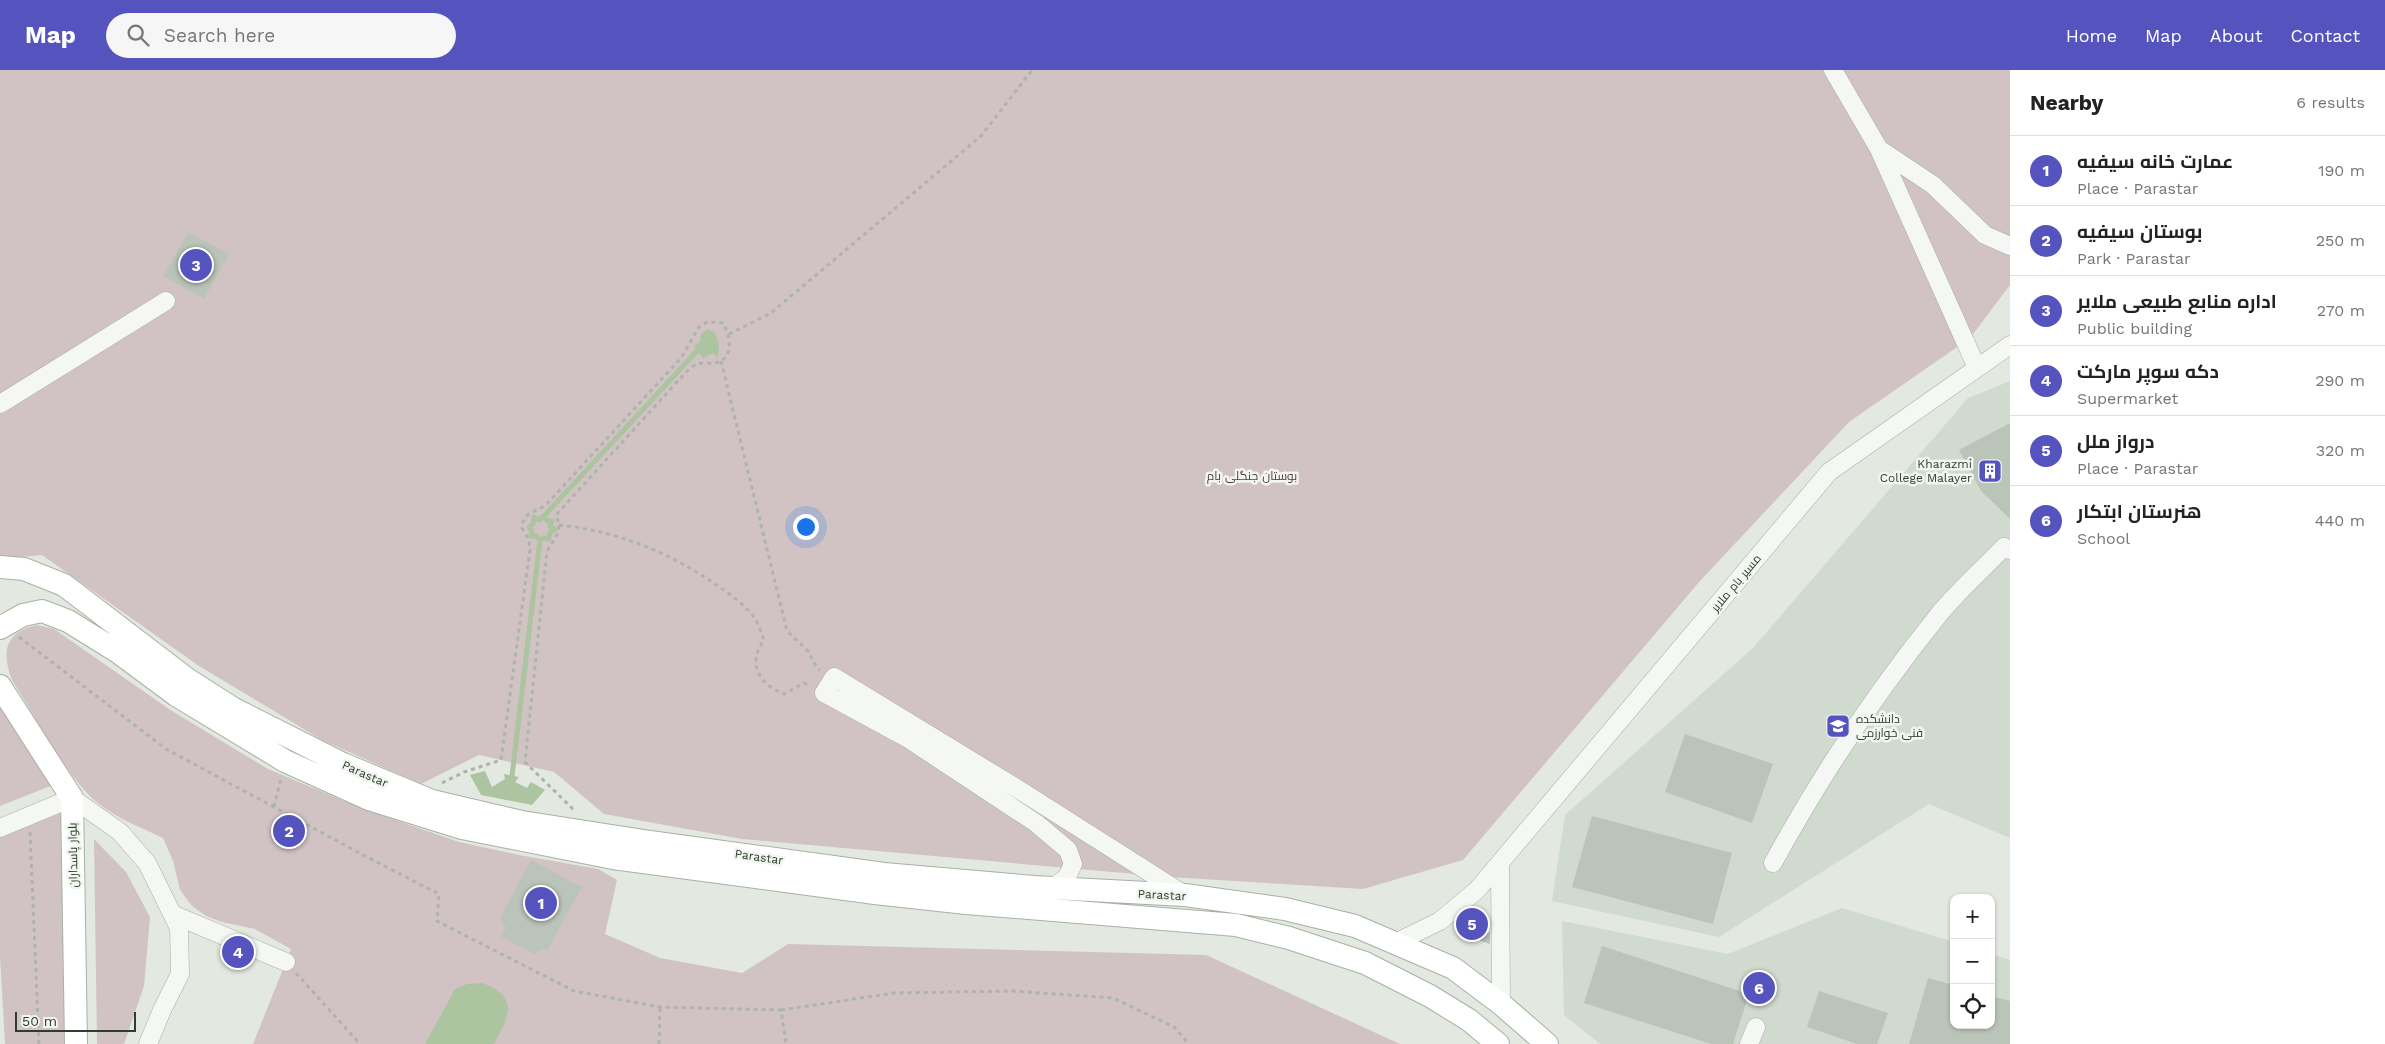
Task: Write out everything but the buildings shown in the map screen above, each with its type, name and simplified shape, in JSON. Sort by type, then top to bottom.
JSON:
[{"type":"main road","name":"Parastar","points":[[0,567],[24,569],[64,585],[188,679],[234,708],[342,764],[432,801],[522,822],[884,874],[1185,895],[1285,909],[1355,926],[1397,942],[1453,968],[1501,1004],[1547,1044]]},
{"type":"main road","name":"Parastar","points":[[8,631],[23,615],[42,611],[68,621],[118,652],[176,695],[285,761],[369,799],[462,828],[574,851],[702,871],[966,904],[1186,920],[1245,927],[1327,949],[1388,974],[1430,996],[1469,1020],[1498,1044]]},
{"type":"main road","points":[[0,686],[72,798]]},
{"type":"main road","name":"بلوار پاسداران","points":[[72,798],[76,1044]]},
{"type":"street","points":[[1833,70],[1879,149],[1977,368]]},
{"type":"street","points":[[1879,149],[1933,185],[1984,235],[2010,246]]},
{"type":"street","points":[[0,404],[166,301]]},
{"type":"street","name":"مسیر بام ملایر","points":[[1397,942],[1440,921],[1477,890],[1829,472],[2010,345]]},
{"type":"street","points":[[1774,863],[1802,810],[1843,744],[1941,612],[2004,547],[2010,550]]},
{"type":"street","points":[[1054,887],[1067,877],[1073,864],[1068,850],[1036,823],[907,738],[824,693],[834,677],[1013,786],[1185,895]]},
{"type":"street","points":[[0,828],[72,798],[120,832],[147,863],[178,928],[180,974],[148,1044]]},
{"type":"street","points":[[1500,863],[1501,1004]]},
{"type":"street","points":[[172,914],[286,962]]},
{"type":"street","points":[[1749,1044],[1756,1027]]},
{"type":"path","points":[[729,334],[771,312],[981,136],[1032,70]]},
{"type":"path","points":[[432,801],[439,785],[464,772],[501,760],[530,550],[529,540],[522,528],[524,519],[532,512],[545,506],[675,365],[685,352],[699,327],[707,322],[723,323],[729,334],[728,353],[721,361],[697,363],[687,371],[557,512],[559,526],[557,538],[547,551],[525,762],[576,811],[584,831]]},
{"type":"path","points":[[721,361],[787,631],[808,651],[817,668],[834,677]]},
{"type":"path","points":[[559,526],[585,528],[642,544],[673,558],[699,573],[728,593],[754,616],[764,640],[756,651],[756,665],[762,680],[771,688],[784,694],[804,683],[824,693]]},
{"type":"path","points":[[8,631],[166,749],[439,894],[437,921],[574,991],[660,1007],[781,1010],[894,993],[1012,991],[1113,998],[1174,1027],[1189,1044]]},
{"type":"path","points":[[274,808],[285,761]]},
{"type":"path","points":[[27,817],[32,846],[39,1044]]},
{"type":"path","points":[[286,962],[360,1044]]},
{"type":"path","points":[[659,1044],[660,1007]]},
{"type":"path","points":[[781,1010],[786,1044]]},
{"type":"shaded area","points":[[708,329],[715,333],[719,344],[718,358],[713,353],[703,358],[694,347],[700,341],[701,334]]},
{"type":"shaded area","name":"دانشکده فنی خوارزمی","points":[[2010,381],[2010,838],[1929,804],[1719,937],[1552,901],[1565,815],[1753,648],[1968,398]]},
{"type":"shaded area","points":[[485,771],[492,787],[505,779],[504,774],[519,777],[515,782],[527,788],[531,782],[545,790],[532,805],[481,795],[470,775]]},
{"type":"shaded area","points":[[1842,908],[1950,941],[1950,1029],[1995,1029],[1995,955],[2010,960],[2010,1044],[1600,1044],[1564,1015],[1562,921],[1728,954]]},
{"type":"shaded area","points":[[482,983],[502,994],[508,1008],[504,1025],[494,1044],[425,1044],[455,989],[467,984]]},
{"type":"green space","name":"بوستان جنگلی بام","points":[[0,70],[2010,70],[2010,285],[1970,338],[1849,422],[1700,581],[1463,860],[1363,889],[1169,877],[742,839],[604,814],[554,772],[479,755],[421,784],[322,740],[199,666],[42,555],[0,559]]},
{"type":"green space","points":[[37,625],[54,629],[172,711],[268,769],[361,808],[459,842],[598,869],[617,880],[605,934],[660,958],[742,973],[788,944],[1206,955],[1400,1044],[253,1044],[291,949],[255,929],[222,922],[206,916],[192,906],[180,890],[173,861],[163,838],[130,823],[106,809],[87,793],[75,779],[41,728],[12,680],[9,670],[7,652],[12,638],[26,628]]},
{"type":"green space","points":[[0,707],[53,785],[0,806]]},
{"type":"green space","points":[[66,811],[68,1044],[5,1044],[0,956],[0,837]]},
{"type":"green space","points":[[94,839],[126,872],[150,917],[144,986],[124,1044],[97,1044]]},
{"type":"waterway","points":[[544,516],[697,351]]},
{"type":"waterway","points":[[512,776],[540,540],[544,538],[549,539],[550,532],[555,530],[550,526],[552,521],[547,521],[544,516],[539,520],[534,517],[533,524],[529,527],[532,531],[531,536],[536,536],[540,540]]},
{"type":"place","name":"اداره منابع طبیعی ملایر","points":[[196,265]]},
{"type":"place","name":"Kharazmi College Malayer","points":[[1990,471]]},
{"type":"place","name":"دانشکده فنی خوارزمی","points":[[1838,726]]},
{"type":"place","name":"بوستان سیفیه","points":[[289,831]]},
{"type":"place","name":"عمارت خانه سیفیه","points":[[541,903]]},
{"type":"place","name":"درواز ملل","points":[[1472,924]]},
{"type":"place","name":"دکه سوپر مارکت","points":[[238,952]]},
{"type":"place","name":"هنرستان ابتکار","points":[[1759,988]]}]
